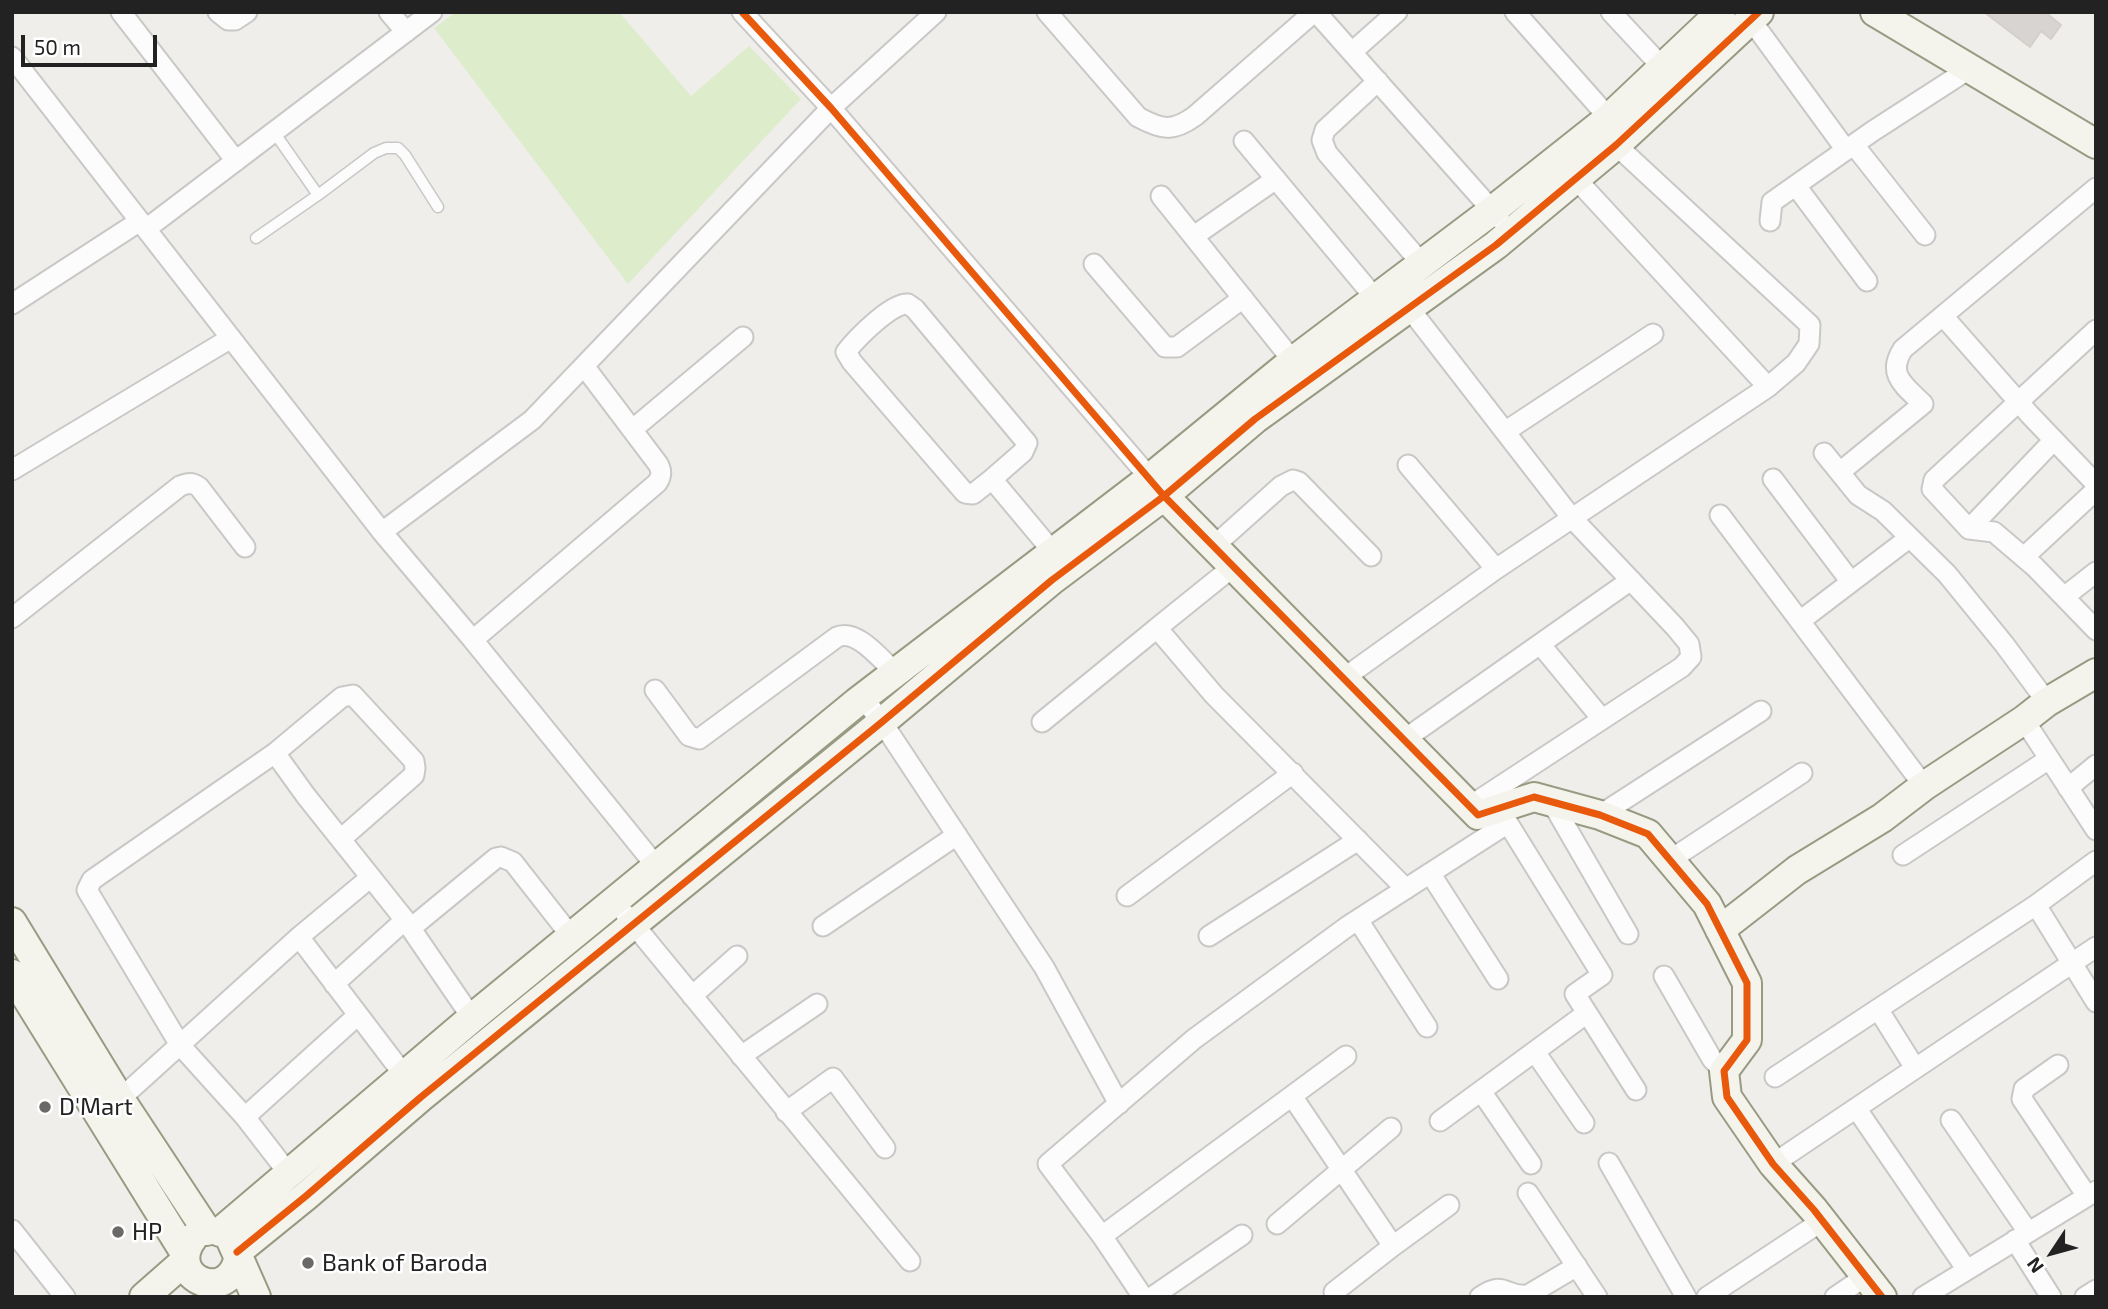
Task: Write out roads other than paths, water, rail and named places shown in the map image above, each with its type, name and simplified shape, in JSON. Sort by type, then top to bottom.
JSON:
[{"type":"street","points":[[121,12],[236,161]]},
{"type":"street","points":[[218,12],[228,20],[235,20],[247,12]]},
{"type":"street","points":[[389,12],[407,32]]},
{"type":"street","points":[[12,304],[143,225],[236,161],[432,12]]},
{"type":"street","points":[[743,12],[831,108],[1157,487],[1478,815],[1503,816]]},
{"type":"street","points":[[382,533],[531,420],[831,108],[936,12]]},
{"type":"street","points":[[1047,12],[1139,117],[1153,125],[1167,128],[1182,125],[1195,116],[1315,12],[1511,233]]},
{"type":"street","points":[[1352,52],[1397,12]]},
{"type":"street","points":[[1515,12],[1609,118]]},
{"type":"street","points":[[1611,12],[1664,69]]},
{"type":"street","points":[[219,1266],[289,1174],[472,1018],[863,698],[1053,552],[1157,487],[1255,419],[1392,297],[1422,264],[1609,118],[1664,69],[1721,12]]},
{"type":"street","points":[[1875,12],[2096,144]]},
{"type":"street","points":[[12,974],[185,1257],[192,1276],[219,1266],[1052,580],[1293,361],[1392,297],[1511,233],[1616,145],[1755,16],[1850,147],[1925,236]]},
{"type":"street","points":[[12,57],[382,533],[473,640],[656,866]]},
{"type":"street","points":[[1770,221],[1772,202],[1969,69]]},
{"type":"street","points":[[1378,81],[1325,130],[1322,141],[1327,153],[1422,264]]},
{"type":"street","points":[[1244,141],[1276,179],[1392,297],[1506,431],[1571,517],[1689,645],[1691,657],[1682,667],[1469,806]]},
{"type":"street","points":[[1344,678],[1571,517],[1768,387],[1796,363],[1809,344],[1810,325],[1616,145]]},
{"type":"street","points":[[1194,236],[1276,179]]},
{"type":"street","points":[[1576,179],[1768,387]]},
{"type":"street","points":[[1796,186],[1867,281]]},
{"type":"street","points":[[1840,472],[1923,404],[1902,382],[1896,371],[1895,361],[1903,349],[2096,188]]},
{"type":"street","points":[[1161,196],[1293,361]]},
{"type":"street","points":[[1094,264],[1165,347],[1177,347],[1243,298]]},
{"type":"street","points":[[908,304],[915,309],[1027,443],[1023,452],[992,479],[973,494],[965,493],[846,352],[854,341],[896,306],[908,304]]},
{"type":"street","points":[[1943,316],[2054,440],[2093,478],[2024,557]]},
{"type":"street","points":[[2096,330],[1934,480],[1932,489],[1969,529],[1994,531],[2024,557],[2096,630]]},
{"type":"street","points":[[1506,431],[1653,334]]},
{"type":"street","points":[[633,429],[743,337]]},
{"type":"street","points":[[12,470],[231,338]]},
{"type":"street","points":[[473,640],[657,484],[661,477],[661,470],[633,429],[584,366]]},
{"type":"street","points":[[1969,529],[2054,440]]},
{"type":"street","points":[[1824,453],[1858,495],[1883,511],[1947,574],[2004,643],[2047,702]]},
{"type":"street","points":[[1408,465],[1496,569]]},
{"type":"street","points":[[992,479],[1053,552]]},
{"type":"street","points":[[1773,479],[1851,582]]},
{"type":"street","points":[[1042,722],[1157,628],[1224,556],[1281,486],[1293,480],[1299,482],[1371,556]]},
{"type":"street","points":[[12,618],[187,483],[200,487],[245,547]]},
{"type":"street","points":[[1720,515],[1924,786]]},
{"type":"street","points":[[1800,621],[1909,538]]},
{"type":"street","points":[[2064,597],[2096,572]]},
{"type":"street","points":[[1405,739],[1631,580]]},
{"type":"street","points":[[1157,628],[1214,695],[1405,889]]},
{"type":"street","points":[[655,690],[689,736],[699,739],[836,637],[844,634],[856,638],[896,673]]},
{"type":"street","points":[[1540,644],[1602,719]]},
{"type":"street","points":[[1720,930],[1797,870],[1882,818],[2047,702],[2096,673]]},
{"type":"street","points":[[289,1174],[245,1117],[180,1045],[88,895],[88,884],[275,753],[342,697],[353,695],[414,761],[414,775],[341,839]]},
{"type":"street","points":[[863,698],[882,722],[1051,979],[1119,1104]]},
{"type":"street","points":[[1601,815],[1761,711]]},
{"type":"street","points":[[2024,720],[2096,830]]},
{"type":"street","points":[[275,753],[408,924],[472,1018]]},
{"type":"street","points":[[1903,855],[2049,759]]},
{"type":"street","points":[[2068,788],[2096,765]]},
{"type":"street","points":[[1670,860],[1801,773]]},
{"type":"street","points":[[1127,896],[1293,774]]},
{"type":"street","points":[[1143,1297],[1048,1164],[1194,1039],[1358,920],[1430,873],[1503,816],[1534,797],[1601,815],[1648,834],[1707,904],[1747,983],[1747,1040],[1724,1071]]},
{"type":"street","points":[[1551,801],[1628,934]]},
{"type":"street","points":[[1503,816],[1602,975],[1575,995],[1636,1090]]},
{"type":"street","points":[[823,926],[957,835]]},
{"type":"street","points":[[1209,936],[1358,840]]},
{"type":"street","points":[[334,984],[408,924],[502,857],[513,862],[571,936]]},
{"type":"street","points":[[1775,1077],[2036,905],[2096,860]]},
{"type":"street","points":[[1430,873],[1498,979]]},
{"type":"street","points":[[120,1099],[299,937],[371,877]]},
{"type":"street","points":[[615,900],[910,1261]]},
{"type":"street","points":[[2036,905],[2096,1002]]},
{"type":"street","points":[[1358,920],[1427,1027]]},
{"type":"street","points":[[12,922],[219,1266]]},
{"type":"street","points":[[299,937],[404,1075]]},
{"type":"street","points":[[1773,1164],[2096,947]]},
{"type":"street","points":[[692,996],[737,956]]},
{"type":"street","points":[[1664,976],[1712,1059],[1724,1071],[1727,1097],[1773,1164],[1874,1286],[1835,1297]]},
{"type":"street","points":[[741,1056],[817,1004]]},
{"type":"street","points":[[1878,1009],[1915,1068]]},
{"type":"street","points":[[1440,1121],[1587,1013]]},
{"type":"street","points":[[245,1117],[358,1015]]},
{"type":"street","points":[[1535,1052],[1584,1123]]},
{"type":"street","points":[[1102,1236],[1346,1056]]},
{"type":"street","points":[[1923,1297],[2092,1193],[2022,1099],[2024,1089],[2058,1065]]},
{"type":"street","points":[[786,1112],[833,1078],[885,1148]]},
{"type":"street","points":[[1481,1091],[1531,1164]]},
{"type":"street","points":[[1292,1096],[1393,1246]]},
{"type":"street","points":[[1856,1108],[1967,1270]]},
{"type":"street","points":[[1951,1120],[2022,1236],[2051,1297]]},
{"type":"street","points":[[1276,1224],[1391,1128]]},
{"type":"street","points":[[1609,1163],[1686,1297]]},
{"type":"street","points":[[1528,1193],[1597,1297]]},
{"type":"street","points":[[1334,1292],[1448,1205]]},
{"type":"street","points":[[1707,1297],[1822,1221]]},
{"type":"street","points":[[12,1230],[65,1297]]},
{"type":"street","points":[[1152,1297],[1242,1235]]},
{"type":"street","points":[[144,1297],[185,1257],[192,1238],[219,1266],[256,1297]]},
{"type":"street","points":[[1480,1297],[1493,1288],[1521,1296],[1528,1295],[1577,1266]]},
{"type":"street","points":[[2085,1297],[2096,1290]]},
{"type":"lane","points":[[274,132],[318,195]]},
{"type":"lane","points":[[256,237],[374,153],[386,148],[398,148],[405,155],[438,207]]},
{"type":"place","name":"D'Mart","points":[[45,1107]]},
{"type":"place","name":"HP","points":[[118,1232]]},
{"type":"place","name":"Bank of Baroda","points":[[308,1263]]}]
